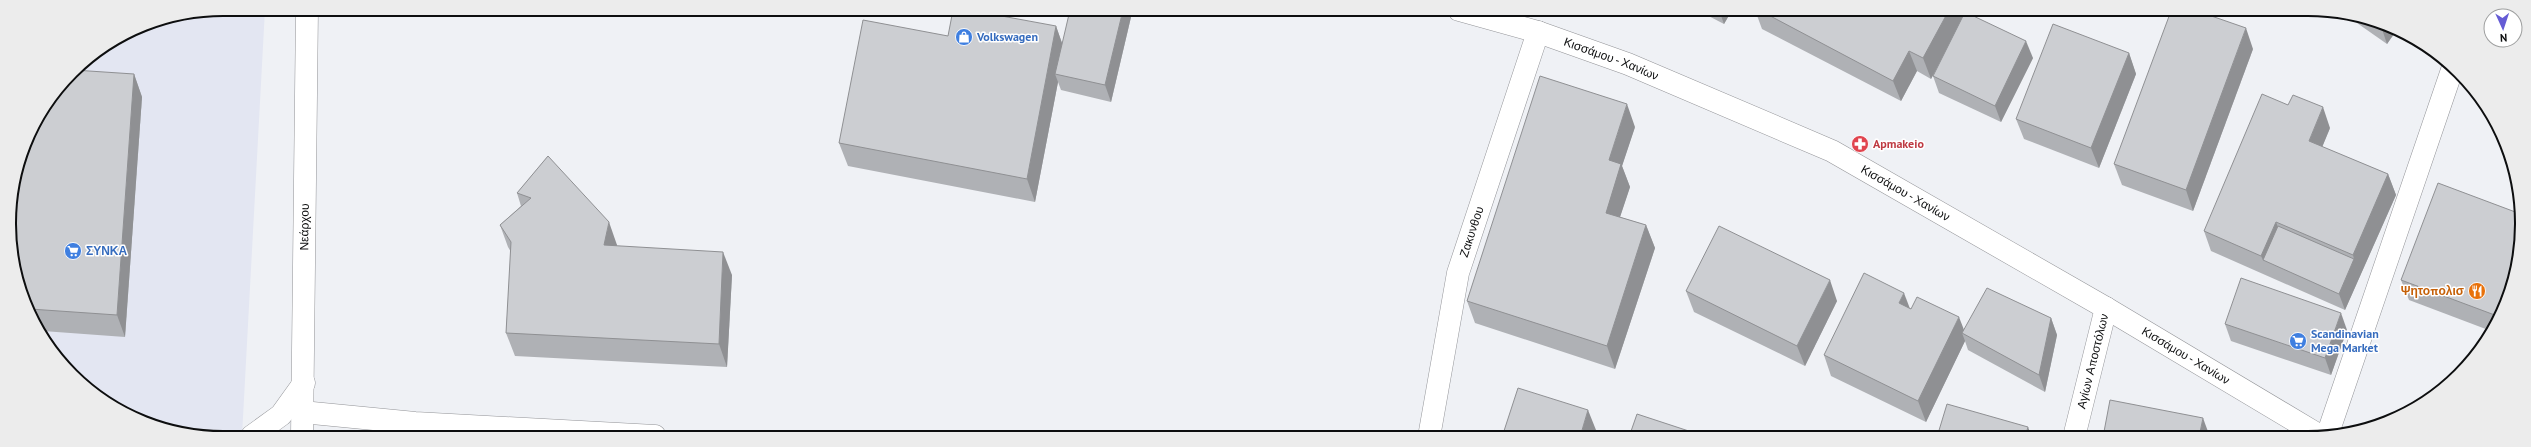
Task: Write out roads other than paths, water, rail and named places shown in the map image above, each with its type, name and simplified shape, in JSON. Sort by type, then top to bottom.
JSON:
[{"type":"street","name":"Νεάρχου","points":[[302,431],[309,16]]},
{"type":"street","name":"Κισσάμου - Χανίων","points":[[1481,16],[1538,32],[1628,64],[1832,151],[2106,308],[2312,431]]},
{"type":"street","name":"Ζακυνθου","points":[[1430,431],[1458,273],[1538,32]]},
{"type":"street","points":[[2322,431],[2451,74]]},
{"type":"street","name":"Αγίων Αποστόλων","points":[[2075,431],[2106,308]]},
{"type":"street","points":[[259,431],[281,414],[304,383]]},
{"type":"street","points":[[302,412],[415,423],[563,431]]},
{"type":"place","name":"Volkswagen","points":[[964,37]]},
{"type":"place","name":"Apmakeio","points":[[1860,144]]},
{"type":"place","name":"ΣΥΝΚΑ","points":[[73,251]]},
{"type":"place","name":"Ψητοπολισ","points":[[2477,291]]},
{"type":"place","name":"Scandinavian Mega Market","points":[[2298,341]]}]
